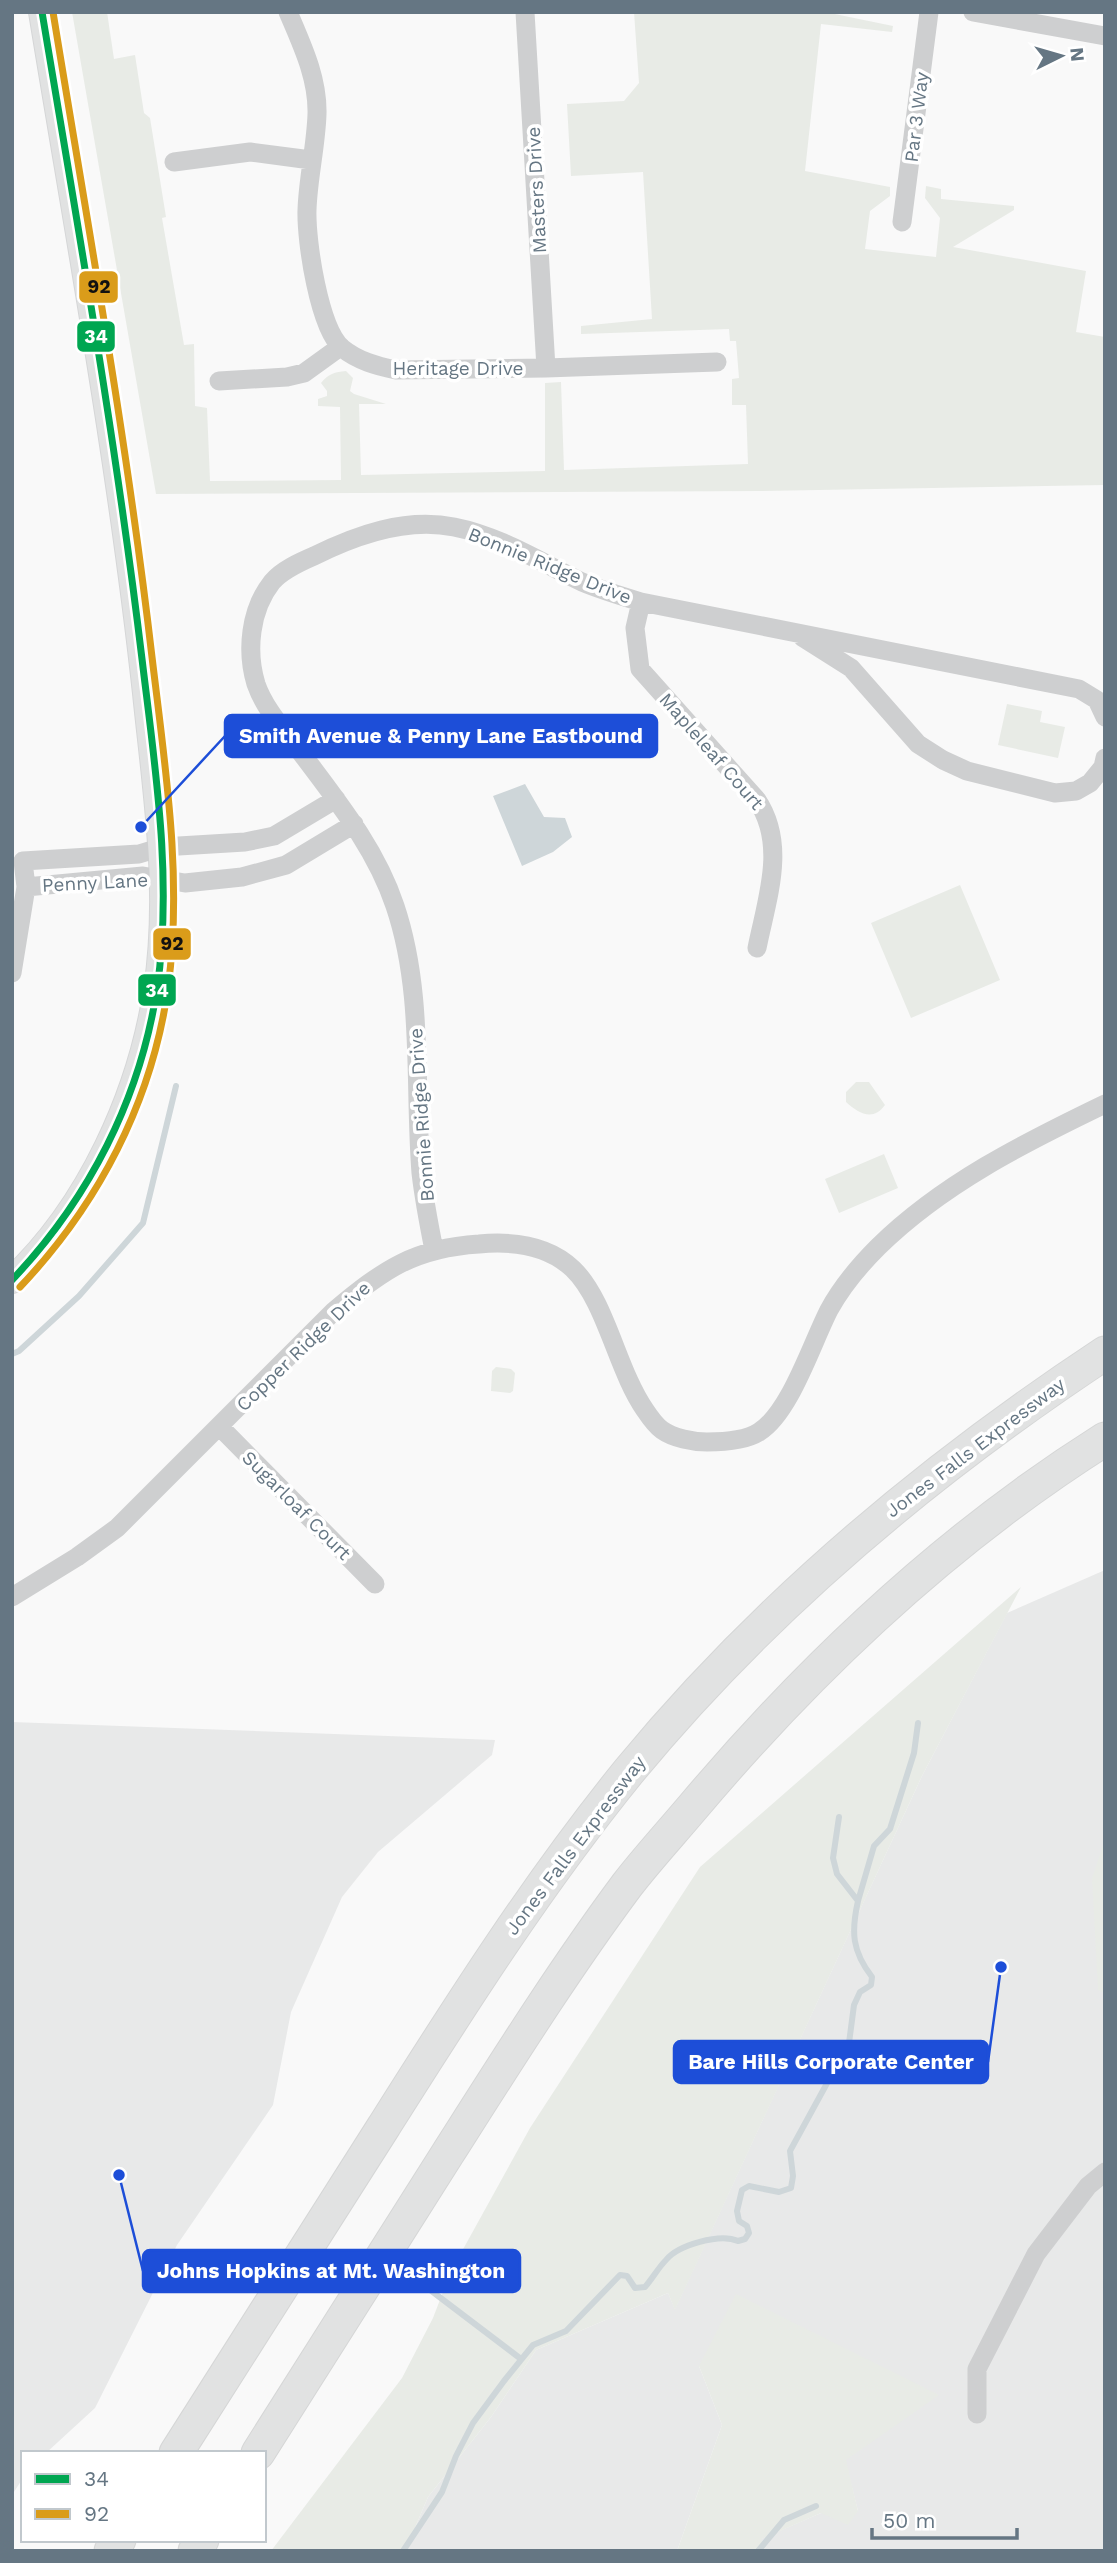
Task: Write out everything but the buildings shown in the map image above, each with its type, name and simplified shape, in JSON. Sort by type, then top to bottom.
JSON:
[{"type":"highway","name":"Jones Falls Expressway","points":[[177,2451],[503,1939],[631,1769],[762,1627],[890,1510],[991,1432],[1105,1353]]},
{"type":"highway","points":[[259,2451],[510,2055],[569,1967],[637,1874],[747,1744],[808,1680],[868,1623],[926,1570],[1005,1508],[1105,1439]]},
{"type":"main road","points":[[12,1280],[63,1220],[102,1161],[129,1101],[145,1049],[157,990],[163,935],[162,847],[137,615],[124,517],[42,12]]},
{"type":"street","points":[[219,381],[287,377],[304,373],[340,347],[328,326],[313,270],[307,212],[317,114],[315,92],[310,68],[288,12]]},
{"type":"street","name":"Masters Drive","points":[[525,12],[546,368]]},
{"type":"street","name":"Par 3 Way","points":[[902,222],[929,12]]},
{"type":"street","points":[[973,12],[1105,36]]},
{"type":"street","points":[[174,162],[250,152],[312,160]]},
{"type":"street","name":"Heritage Drive","points":[[340,347],[374,366],[396,370],[717,362]]},
{"type":"street","name":"Bonnie Ridge Drive","points":[[434,1250],[421,1174],[415,1003],[408,954],[384,876],[337,799],[268,708],[254,674],[251,628],[272,581],[292,566],[339,543],[374,531],[412,525],[451,526],[484,534],[585,583],[640,602],[1079,689],[1097,700],[1105,716]]},
{"type":"street","name":"Mapleleaf Court","points":[[640,602],[635,628],[640,669],[757,800],[768,816],[773,842],[772,872],[758,948]]},
{"type":"street","name":"Bonnie Ridge Drive","points":[[792,631],[851,668],[918,744],[967,771],[1055,793],[1076,791],[1090,783],[1104,765]]},
{"type":"street","points":[[162,847],[245,842],[274,836],[337,799]]},
{"type":"street","points":[[164,880],[185,883],[265,872],[286,865],[354,824]]},
{"type":"street","name":"Penny Lane","points":[[12,973],[26,887],[23,862],[138,854],[162,847]]},
{"type":"street","name":"Penny Lane","points":[[26,887],[143,876],[164,880]]},
{"type":"street","name":"Copper Ridge Drive","points":[[12,1597],[77,1557],[117,1528],[334,1311],[371,1280],[400,1261],[434,1250],[503,1242],[532,1247],[553,1255],[573,1269],[589,1290],[638,1399],[662,1430],[684,1439],[723,1441],[759,1432],[781,1410],[831,1306],[855,1271],[909,1219],[967,1177],[1052,1129],[1105,1104]]},
{"type":"street","name":"Sugarloaf Court","points":[[220,1427],[375,1584]]},
{"type":"street","points":[[977,2414],[977,2369],[1035,2254],[1088,2186],[1105,2172]]},
{"type":"shaded area","points":[[72,12],[107,12],[114,59],[135,55],[144,113],[150,118],[166,217],[162,218],[184,345],[194,344],[195,406],[207,408],[210,481],[341,480],[340,407],[318,406],[318,399],[327,396],[321,383],[324,380],[332,374],[346,371],[353,378],[350,391],[386,404],[359,404],[361,475],[545,471],[545,383],[561,382],[564,470],[748,464],[746,405],[732,405],[732,379],[739,378],[736,341],[730,341],[729,329],[581,334],[581,326],[652,319],[643,172],[571,176],[567,104],[624,101],[639,83],[634,12],[825,12],[893,26],[892,32],[821,24],[805,171],[890,187],[890,196],[870,211],[865,249],[936,257],[940,218],[925,198],[926,186],[941,189],[941,199],[1014,206],[1014,210],[953,247],[1086,271],[1076,332],[1105,337],[1105,485],[761,491],[156,494]]},
{"type":"shaded area","points":[[1007,704],[1042,711],[1040,722],[1065,727],[1058,758],[998,745]]},
{"type":"shaded area","points":[[525,784],[544,817],[565,818],[572,837],[553,852],[522,866],[493,796]]},
{"type":"shaded area","points":[[960,885],[1000,980],[911,1018],[871,923]]},
{"type":"shaded area","points":[[856,1082],[869,1082],[885,1105],[871,1114],[855,1110],[846,1102],[846,1092]]},
{"type":"shaded area","points":[[884,1154],[898,1188],[839,1213],[825,1179]]},
{"type":"shaded area","points":[[496,1367],[511,1369],[515,1373],[513,1391],[510,1393],[491,1391],[492,1371]]},
{"type":"shaded area","points":[[1105,1570],[1105,2551],[761,2551],[761,2539],[821,2513],[858,2511],[845,2460],[699,2366],[722,2425],[677,2551],[405,2551],[428,2497],[491,2417],[536,2350],[668,2293],[675,2309],[922,1776],[1007,1613]]},
{"type":"shaded area","points":[[1021,1587],[922,1776],[675,2310],[668,2293],[536,2350],[491,2417],[428,2497],[405,2551],[271,2551],[402,2378],[433,2318],[451,2271],[530,2128],[700,1867]]},
{"type":"shaded area","points":[[12,1722],[495,1740],[492,1755],[378,1852],[342,1897],[291,2012],[273,2105],[177,2245],[95,2408],[48,2451],[21,2451],[21,2481],[12,2495]]},
{"type":"shaded area","points":[[1105,1839],[1105,1993],[1098,1990],[1092,1878]]},
{"type":"shaded area","points":[[736,2294],[939,2395],[846,2460],[858,2511],[848,2525],[821,2513],[762,2539],[761,2551],[677,2551],[722,2425],[699,2366]]},
{"type":"waterway","points":[[12,1354],[19,1351],[79,1296],[143,1223],[176,1086]]},
{"type":"waterway","points":[[858,1901],[874,1846],[890,1829],[914,1753],[918,1723]]},
{"type":"waterway","points":[[403,2551],[442,2492],[473,2423],[533,2345],[566,2331],[620,2275],[627,2276],[635,2288],[645,2287],[663,2263],[689,2245],[721,2238],[738,2241],[745,2239],[749,2233],[747,2226],[739,2221],[737,2211],[742,2190],[749,2186],[779,2192],[791,2188],[793,2176],[790,2151],[849,2043],[854,2005],[860,1992],[871,1985],[872,1977],[860,1959],[855,1941],[854,1922],[858,1901],[837,1874],[833,1858],[839,1817]]},
{"type":"waterway","points":[[425,2286],[521,2359]]},
{"type":"waterway","points":[[758,2551],[784,2520],[816,2506]]},
{"type":"transit line","name":"34","points":[[12,1280],[65,1216],[107,1145],[124,1108],[149,1030],[157,989],[163,907],[157,782],[132,578],[96,335],[42,12]]},
{"type":"transit line","name":"92","points":[[20,1287],[74,1222],[97,1186],[135,1111],[149,1071],[168,988],[174,905],[171,822],[142,576],[106,334],[53,12]]},
{"type":"place","name":"Smith Avenue & Penny Lane Eastbound","points":[[141,827]]},
{"type":"place","name":"Bare Hills Corporate Center","points":[[1001,1967]]},
{"type":"place","name":"Johns Hopkins at Mt. Washington","points":[[119,2175]]}]
